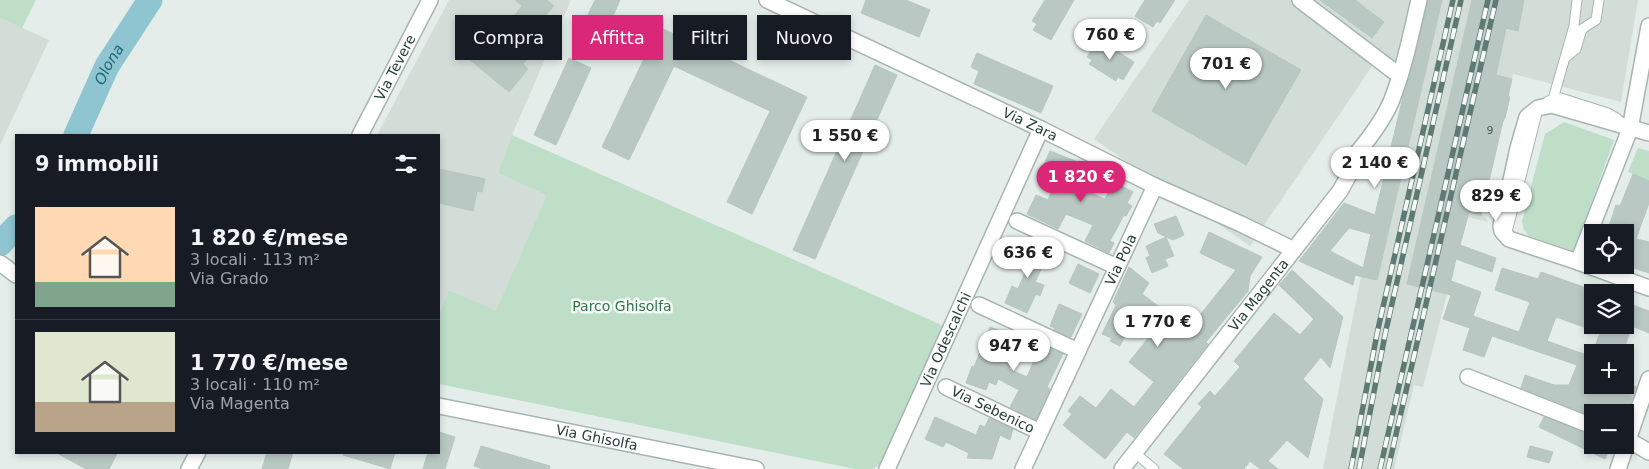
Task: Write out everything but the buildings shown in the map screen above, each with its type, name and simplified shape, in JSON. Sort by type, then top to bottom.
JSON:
[{"type":"street","name":"Via Tevere","points":[[361,134],[430,0]]},
{"type":"street","name":"Via Zara","points":[[767,0],[1041,129],[1155,186],[1294,250]]},
{"type":"street","points":[[1300,0],[1400,76]]},
{"type":"street","name":"Via Magenta","points":[[1128,464],[1316,221],[1327,195],[1340,173],[1358,152],[1383,116],[1400,76],[1419,0]]},
{"type":"street","points":[[1578,262],[1630,129],[1649,26]]},
{"type":"street","points":[[1649,133],[1552,105],[1538,108],[1527,117],[1501,219],[1502,231],[1509,239],[1649,288]]},
{"type":"street","name":"Via Odescalchi","points":[[887,469],[1041,129]]},
{"type":"street","name":"Via Pola","points":[[1023,469],[1155,186]]},
{"type":"street","points":[[1017,221],[1117,267]]},
{"type":"street","points":[[979,305],[1078,351]]},
{"type":"street","points":[[1468,377],[1584,423]]},
{"type":"street","points":[[1634,417],[1649,379]]},
{"type":"street","name":"Via Sebenico","points":[[946,387],[1040,432]]},
{"type":"street","name":"Via Ghisolfa","points":[[440,406],[756,469]]},
{"type":"street","points":[[1634,443],[1649,452]]},
{"type":"street","points":[[189,469],[197,454]]},
{"type":"street","points":[[1618,469],[1622,454]]},
{"type":"lane","points":[[1553,99],[1574,26],[1578,0]]},
{"type":"lane","points":[[1565,58],[1576,49],[1582,29],[1596,20],[1599,0]]},
{"type":"lane","points":[[1538,108],[1544,102],[1561,98],[1608,113],[1630,129]]},
{"type":"lane","points":[[1128,464],[1154,469]]},
{"type":"shaded area","points":[[449,0],[571,0],[562,21],[562,15],[455,15],[455,60],[545,60],[498,173],[548,194],[496,312],[449,290],[440,312],[440,134],[378,134]]},
{"type":"shaded area","points":[[1189,0],[1297,0],[1379,56],[1250,246],[1094,139]]},
{"type":"shaded area","points":[[1311,0],[1410,0],[1394,63]]},
{"type":"shaded area","points":[[1425,0],[1638,0],[1621,102],[1513,74],[1508,95],[1510,97],[1481,215],[1485,216],[1488,222],[1467,217],[1423,387],[1414,385],[1394,469],[1323,469],[1361,276]]},
{"type":"shaded area","points":[[0,18],[49,40],[0,145]]},
{"type":"green space","points":[[0,0],[36,0],[22,28],[0,18]]},
{"type":"green space","points":[[1564,122],[1614,140],[1574,251],[1529,236],[1524,230],[1522,221],[1545,134]]},
{"type":"green space","name":"Parco Ghisolfa","points":[[512,135],[946,327],[880,464],[873,469],[855,469],[440,384],[440,312],[449,290],[496,311],[547,195],[498,173]]},
{"type":"green space","points":[[1638,148],[1649,151],[1649,181],[1628,172]]},
{"type":"waterway","name":"Olona","points":[[76,134],[107,66],[150,0]]},
{"type":"waterway","name":"Olona","points":[[0,244],[15,228]]},
{"type":"railway","points":[[1351,469],[1378,329],[1453,0]]},
{"type":"railway","points":[[1359,469],[1386,330],[1461,0]]},
{"type":"railway","points":[[1380,469],[1488,0]]},
{"type":"railway","points":[[1388,469],[1496,0]]}]
